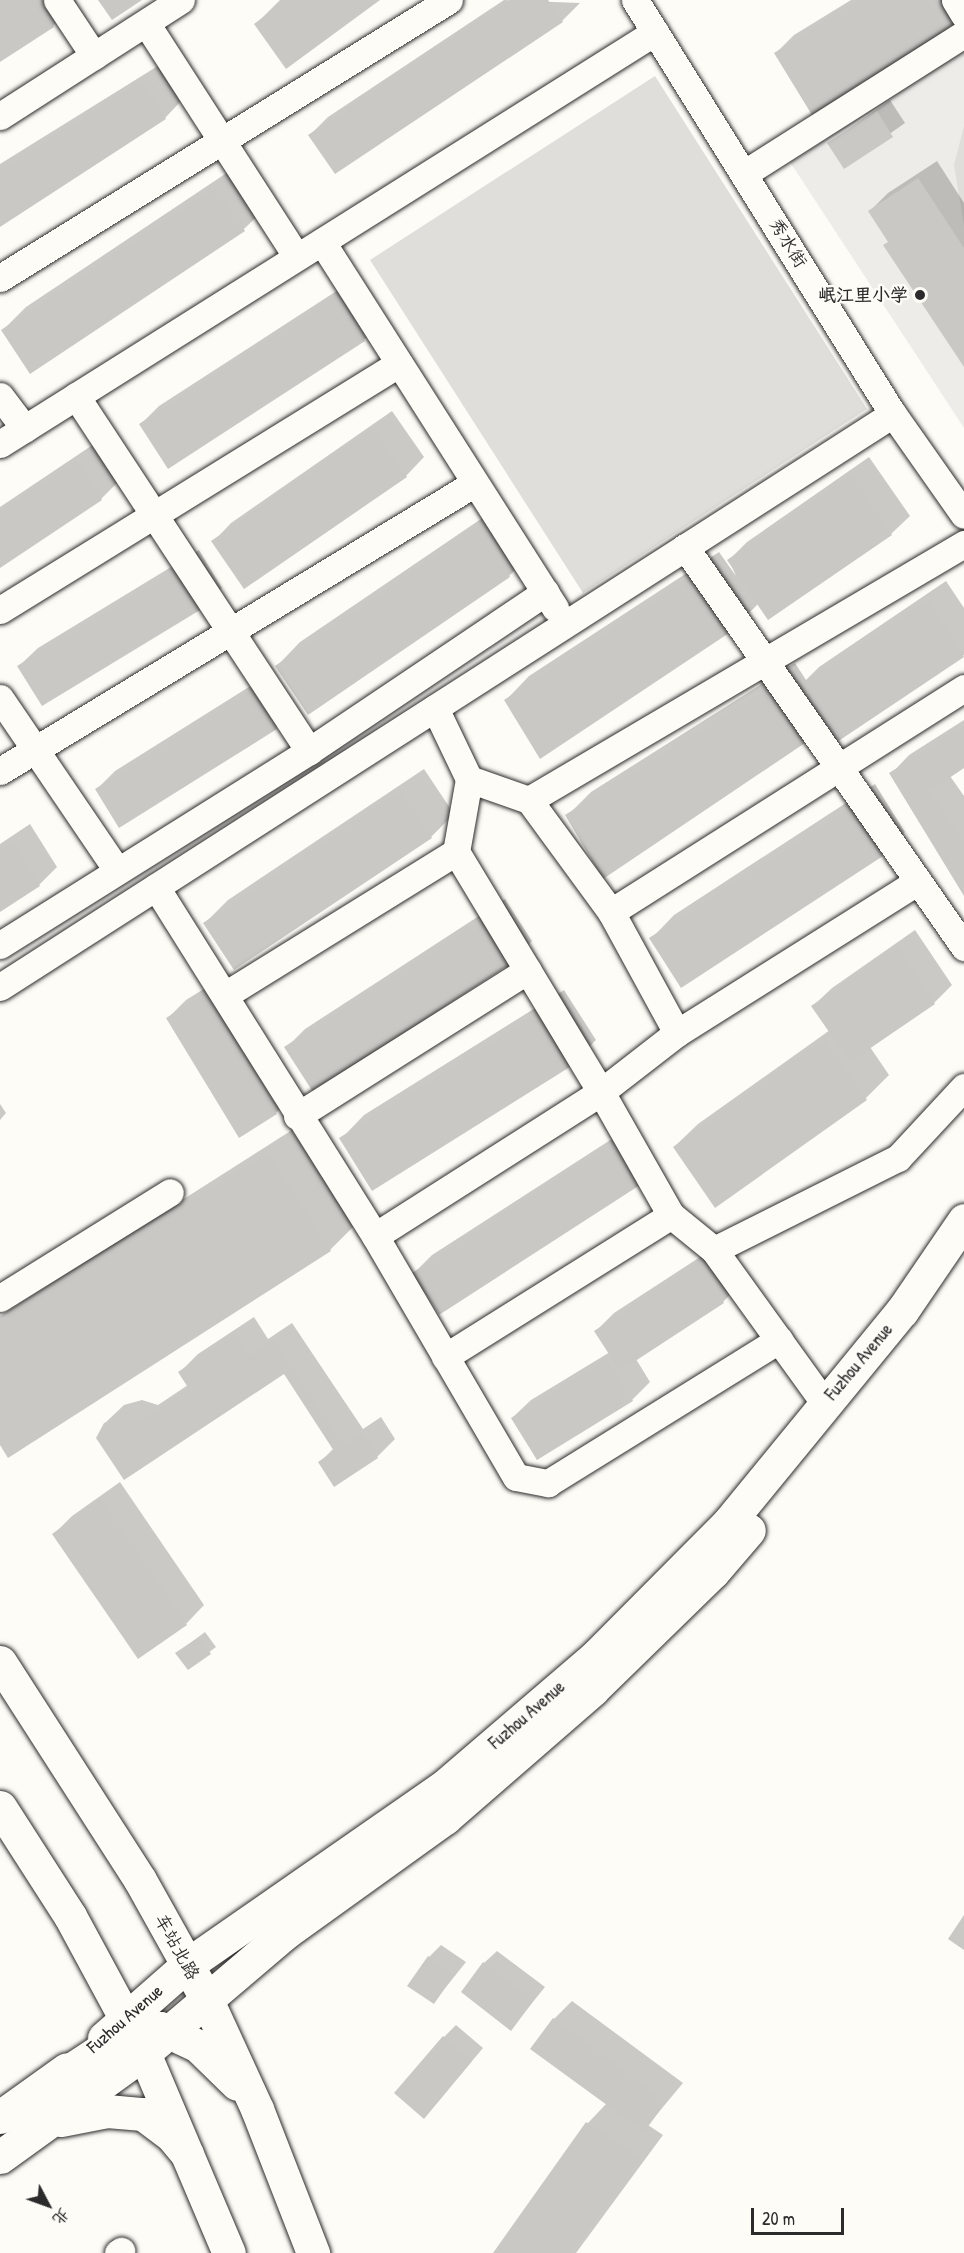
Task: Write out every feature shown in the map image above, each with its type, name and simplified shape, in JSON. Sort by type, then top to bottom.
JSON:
[{"type":"main road","name":"Fuzhou Avenue","points":[[0,2157],[50,2123],[134,2035],[187,1965],[442,1788],[597,1655],[729,1522],[902,1311],[964,1220]]},
{"type":"main road","name":"Fuzhou Avenue","points":[[169,2030],[285,1933],[445,1818],[600,1682],[713,1572],[917,1326],[964,1260]]},
{"type":"main road","name":"车站北路","points":[[0,1662],[140,1880],[206,1998],[257,2109],[313,2253]]},
{"type":"main road","points":[[0,1807],[70,1916],[134,2035],[190,2157],[229,2253]]},
{"type":"main road","points":[[134,2035],[146,2029],[169,2030],[198,2046],[220,2064],[257,2109]]},
{"type":"main road","name":"Fuzhou Avenue","points":[[0,2117],[46,2086],[134,2035]]},
{"type":"main road","points":[[50,2123],[107,2111],[143,2115],[171,2135],[190,2157]]},
{"type":"street","points":[[57,0],[94,56]]},
{"type":"street","points":[[0,116],[181,0]]},
{"type":"street","points":[[0,278],[449,0]]},
{"type":"street","name":"秀水街","points":[[635,0],[745,173],[893,414],[964,514]]},
{"type":"street","points":[[955,0],[964,15]]},
{"type":"street","points":[[146,23],[297,257]]},
{"type":"street","points":[[0,444],[655,32]]},
{"type":"street","points":[[745,173],[964,34]]},
{"type":"street","points":[[322,242],[565,625]]},
{"type":"street","points":[[0,610],[399,364]]},
{"type":"street","points":[[0,396],[25,429]]},
{"type":"street","points":[[76,396],[309,751]]},
{"type":"street","points":[[0,987],[893,414]]},
{"type":"street","points":[[0,771],[475,483]]},
{"type":"street","points":[[529,800],[964,544]]},
{"type":"street","points":[[685,547],[964,947]]},
{"type":"street","points":[[0,945],[309,751],[546,592]]},
{"type":"street","points":[[611,912],[964,688]]},
{"type":"street","points":[[0,698],[117,870]]},
{"type":"street","points":[[435,708],[469,779],[456,852],[601,1092],[671,1215],[714,1250],[825,1404]]},
{"type":"street","points":[[469,779],[529,800],[611,912],[677,1033]]},
{"type":"street","points":[[225,995],[456,852]]},
{"type":"street","points":[[375,1236],[601,1092],[677,1033],[918,881]]},
{"type":"street","points":[[156,887],[225,995],[297,1116],[375,1236],[516,1477],[548,1484],[779,1340]]},
{"type":"street","points":[[297,1116],[528,970]]},
{"type":"street","points":[[714,1250],[898,1158],[964,1087]]},
{"type":"street","points":[[2,1292],[170,1192]]},
{"type":"street","points":[[445,1358],[671,1215]]},
{"type":"shaded area","name":"岷江里小学","points":[[964,50],[964,428],[790,162]]},
{"type":"shaded area","points":[[655,76],[867,409],[583,593],[370,260]]},
{"type":"shaded area","points":[[964,126],[964,226],[954,165]]},
{"type":"building","points":[[5,0],[37,0],[54,27],[0,62],[0,3]]},
{"type":"building","points":[[98,0],[142,0],[112,20]]},
{"type":"building","points":[[286,0],[380,0],[286,69],[254,24]]},
{"type":"building","points":[[510,0],[548,0],[563,22],[335,174],[308,135]]},
{"type":"building","points":[[860,0],[927,0],[947,32],[812,115],[774,53]]},
{"type":"building","points":[[142,81],[166,119],[0,227],[0,170]]},
{"type":"building","points":[[877,111],[893,137],[844,169],[827,143]]},
{"type":"building","points":[[918,178],[964,248],[964,367],[883,245],[888,242],[868,211]]},
{"type":"building","points":[[216,187],[245,231],[30,374],[1,330]]},
{"type":"building","points":[[336,296],[365,341],[168,469],[139,424]]},
{"type":"building","points":[[373,429],[407,477],[244,589],[211,541]]},
{"type":"building","points":[[76,461],[102,500],[0,568],[0,511]]},
{"type":"building","points":[[851,475],[892,535],[768,620],[727,560]]},
{"type":"building","points":[[476,528],[510,577],[308,715],[275,666]]},
{"type":"building","points":[[181,567],[205,607],[42,706],[17,666]]},
{"type":"building","points":[[695,574],[735,629],[540,759],[504,700]]},
{"type":"building","points":[[928,599],[964,657],[837,742],[799,685]]},
{"type":"building","points":[[771,686],[808,741],[603,879],[565,815]]},
{"type":"building","points":[[253,690],[277,729],[119,828],[95,789]]},
{"type":"building","points":[[964,726],[964,768],[930,791],[964,842],[964,896],[889,773]]},
{"type":"building","points":[[400,791],[432,838],[234,970],[203,923]]},
{"type":"building","points":[[851,807],[883,856],[681,988],[649,938]]},
{"type":"building","points":[[11,842],[40,886],[0,912],[0,849]]},
{"type":"building","points":[[486,917],[515,961],[313,1092],[284,1047]]},
{"type":"building","points":[[897,947],[935,1004],[850,1062],[811,1006]]},
{"type":"building","points":[[204,994],[277,1114],[239,1138],[166,1018]]},
{"type":"building","points":[[540,1012],[573,1065],[372,1191],[339,1138]]},
{"type":"building","points":[[824,1039],[867,1100],[715,1208],[673,1147]]},
{"type":"building","points":[[613,1143],[640,1185],[439,1315],[412,1273]]},
{"type":"building","points":[[268,1152],[331,1251],[8,1458],[0,1445],[0,1323]]},
{"type":"building","points":[[698,1263],[724,1303],[620,1371],[594,1331]]},
{"type":"building","points":[[235,1334],[249,1356],[273,1340],[344,1446],[362,1434],[378,1458],[334,1487],[318,1462],[334,1451],[284,1374],[124,1480],[96,1438],[104,1423],[123,1418],[139,1423],[189,1389],[178,1372]]},
{"type":"building","points":[[607,1359],[633,1401],[537,1460],[511,1418]]},
{"type":"building","points":[[101,1499],[187,1625],[138,1659],[52,1534]]},
{"type":"building","points":[[199,1637],[211,1654],[188,1670],[175,1653]]},
{"type":"building","points":[[964,1915],[964,1950],[948,1939]]},
{"type":"building","points":[[428,1956],[454,1975],[434,2004],[407,1986]]},
{"type":"building","points":[[483,1962],[534,2000],[511,2031],[461,1992]]},
{"type":"building","points":[[553,2018],[666,2102],[644,2132],[530,2049]]},
{"type":"building","points":[[443,2036],[472,2061],[424,2119],[394,2093]]},
{"type":"building","points":[[586,2122],[640,2159],[571,2253],[493,2253]]},
{"type":"place","name":"岷江里小学","points":[[920,295]]}]
